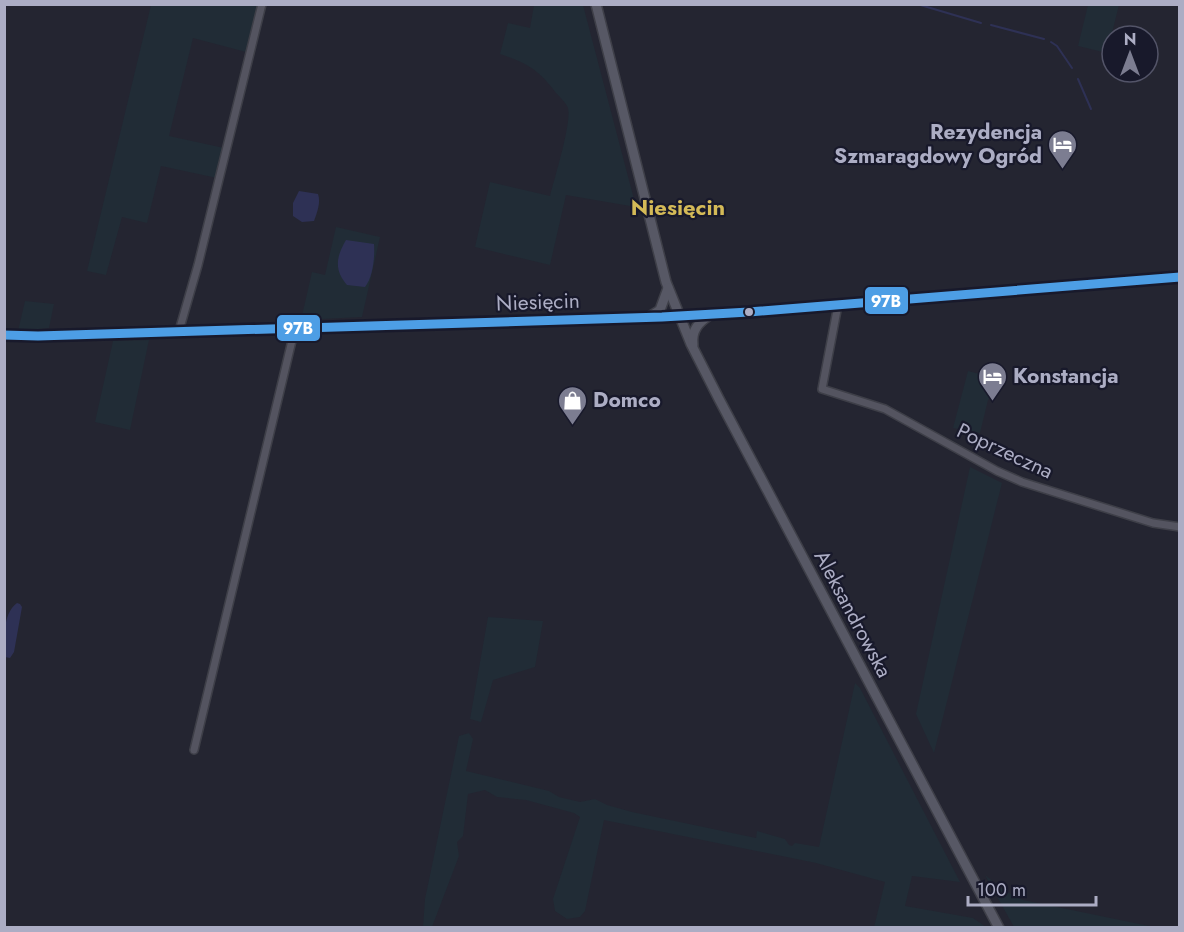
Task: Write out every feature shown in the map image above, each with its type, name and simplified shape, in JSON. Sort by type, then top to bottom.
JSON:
[{"type":"street","points":[[179,332],[198,266],[262,4]]},
{"type":"street","name":"Aleksandrowska","points":[[596,4],[642,195],[678,316],[696,355],[999,927]]},
{"type":"street","name":"Niesięcin","points":[[4,335],[179,332],[710,315],[1179,277]]},
{"type":"street","points":[[647,318],[660,310],[668,288]]},
{"type":"street","name":"Poprzeczna","points":[[838,304],[822,389],[885,410],[1022,482],[1152,523],[1179,527]]},
{"type":"street","points":[[696,355],[692,339],[694,330],[710,315]]},
{"type":"street","points":[[194,750],[295,328]]},
{"type":"shaded area","points":[[151,5],[259,5],[246,52],[193,38],[169,136],[224,148],[217,178],[161,166],[147,223],[122,217],[106,275],[87,271]]},
{"type":"shaded area","points":[[534,5],[583,5],[636,207],[566,195],[550,265],[475,247],[490,182],[550,196],[562,151],[569,115],[566,104],[538,73],[525,64],[500,54],[508,23],[530,28]]},
{"type":"shaded area","points":[[1088,5],[1119,5],[1114,24],[1100,24],[1100,51],[1078,46]]},
{"type":"shaded area","points":[[336,227],[380,237],[362,317],[301,320],[312,272],[325,275]]},
{"type":"shaded area","points":[[25,301],[54,304],[49,328],[18,331]]},
{"type":"shaded area","points":[[149,340],[130,430],[95,422],[113,341]]},
{"type":"shaded area","points":[[968,371],[995,378],[996,382],[992,385],[995,389],[988,400],[980,433],[953,428]]},
{"type":"shaded area","points":[[970,467],[1002,483],[934,753],[916,714]]},
{"type":"shaded area","points":[[488,617],[543,621],[535,667],[493,680],[481,722],[470,719]]},
{"type":"shaded area","points":[[855,683],[860,688],[960,882],[912,876],[905,906],[973,918],[986,927],[874,927],[885,882],[816,863],[604,820],[585,911],[580,917],[567,919],[555,911],[553,899],[580,817],[574,813],[526,800],[497,797],[485,790],[468,794],[463,836],[457,842],[459,856],[432,927],[423,927],[425,899],[459,736],[469,733],[473,739],[466,771],[549,791],[559,797],[580,802],[595,799],[632,812],[756,838],[757,831],[785,839],[792,846],[795,843],[819,847]]},
{"type":"shaded area","points":[[985,875],[1005,891],[1023,900],[1154,927],[1014,927]]},
{"type":"water","points":[[299,191],[318,194],[319,204],[314,221],[302,222],[293,216],[293,203]]},
{"type":"water","points":[[346,240],[374,244],[373,267],[365,287],[347,285],[340,274],[338,258]]},
{"type":"water","points":[[17,603],[22,607],[14,652],[10,658],[5,657],[5,628],[9,614]]},
{"type":"waterway","points":[[917,4],[981,23]]},
{"type":"waterway","points":[[991,25],[1044,39]]},
{"type":"waterway","points":[[1051,42],[1057,46],[1072,68]]},
{"type":"waterway","points":[[1078,79],[1091,109]]},
{"type":"transit line","name":"97B","points":[[4,335],[38,336],[662,317],[1180,277]]},
{"type":"place","name":"Rezydencja Szmaragdowy Ogród","points":[[1063,170]]},
{"type":"place","name":"Konstancja","points":[[992,402]]},
{"type":"place","name":"Domco","points":[[572,426]]},
{"type":"district","name":"Niesięcin","points":[[678,207]]}]
